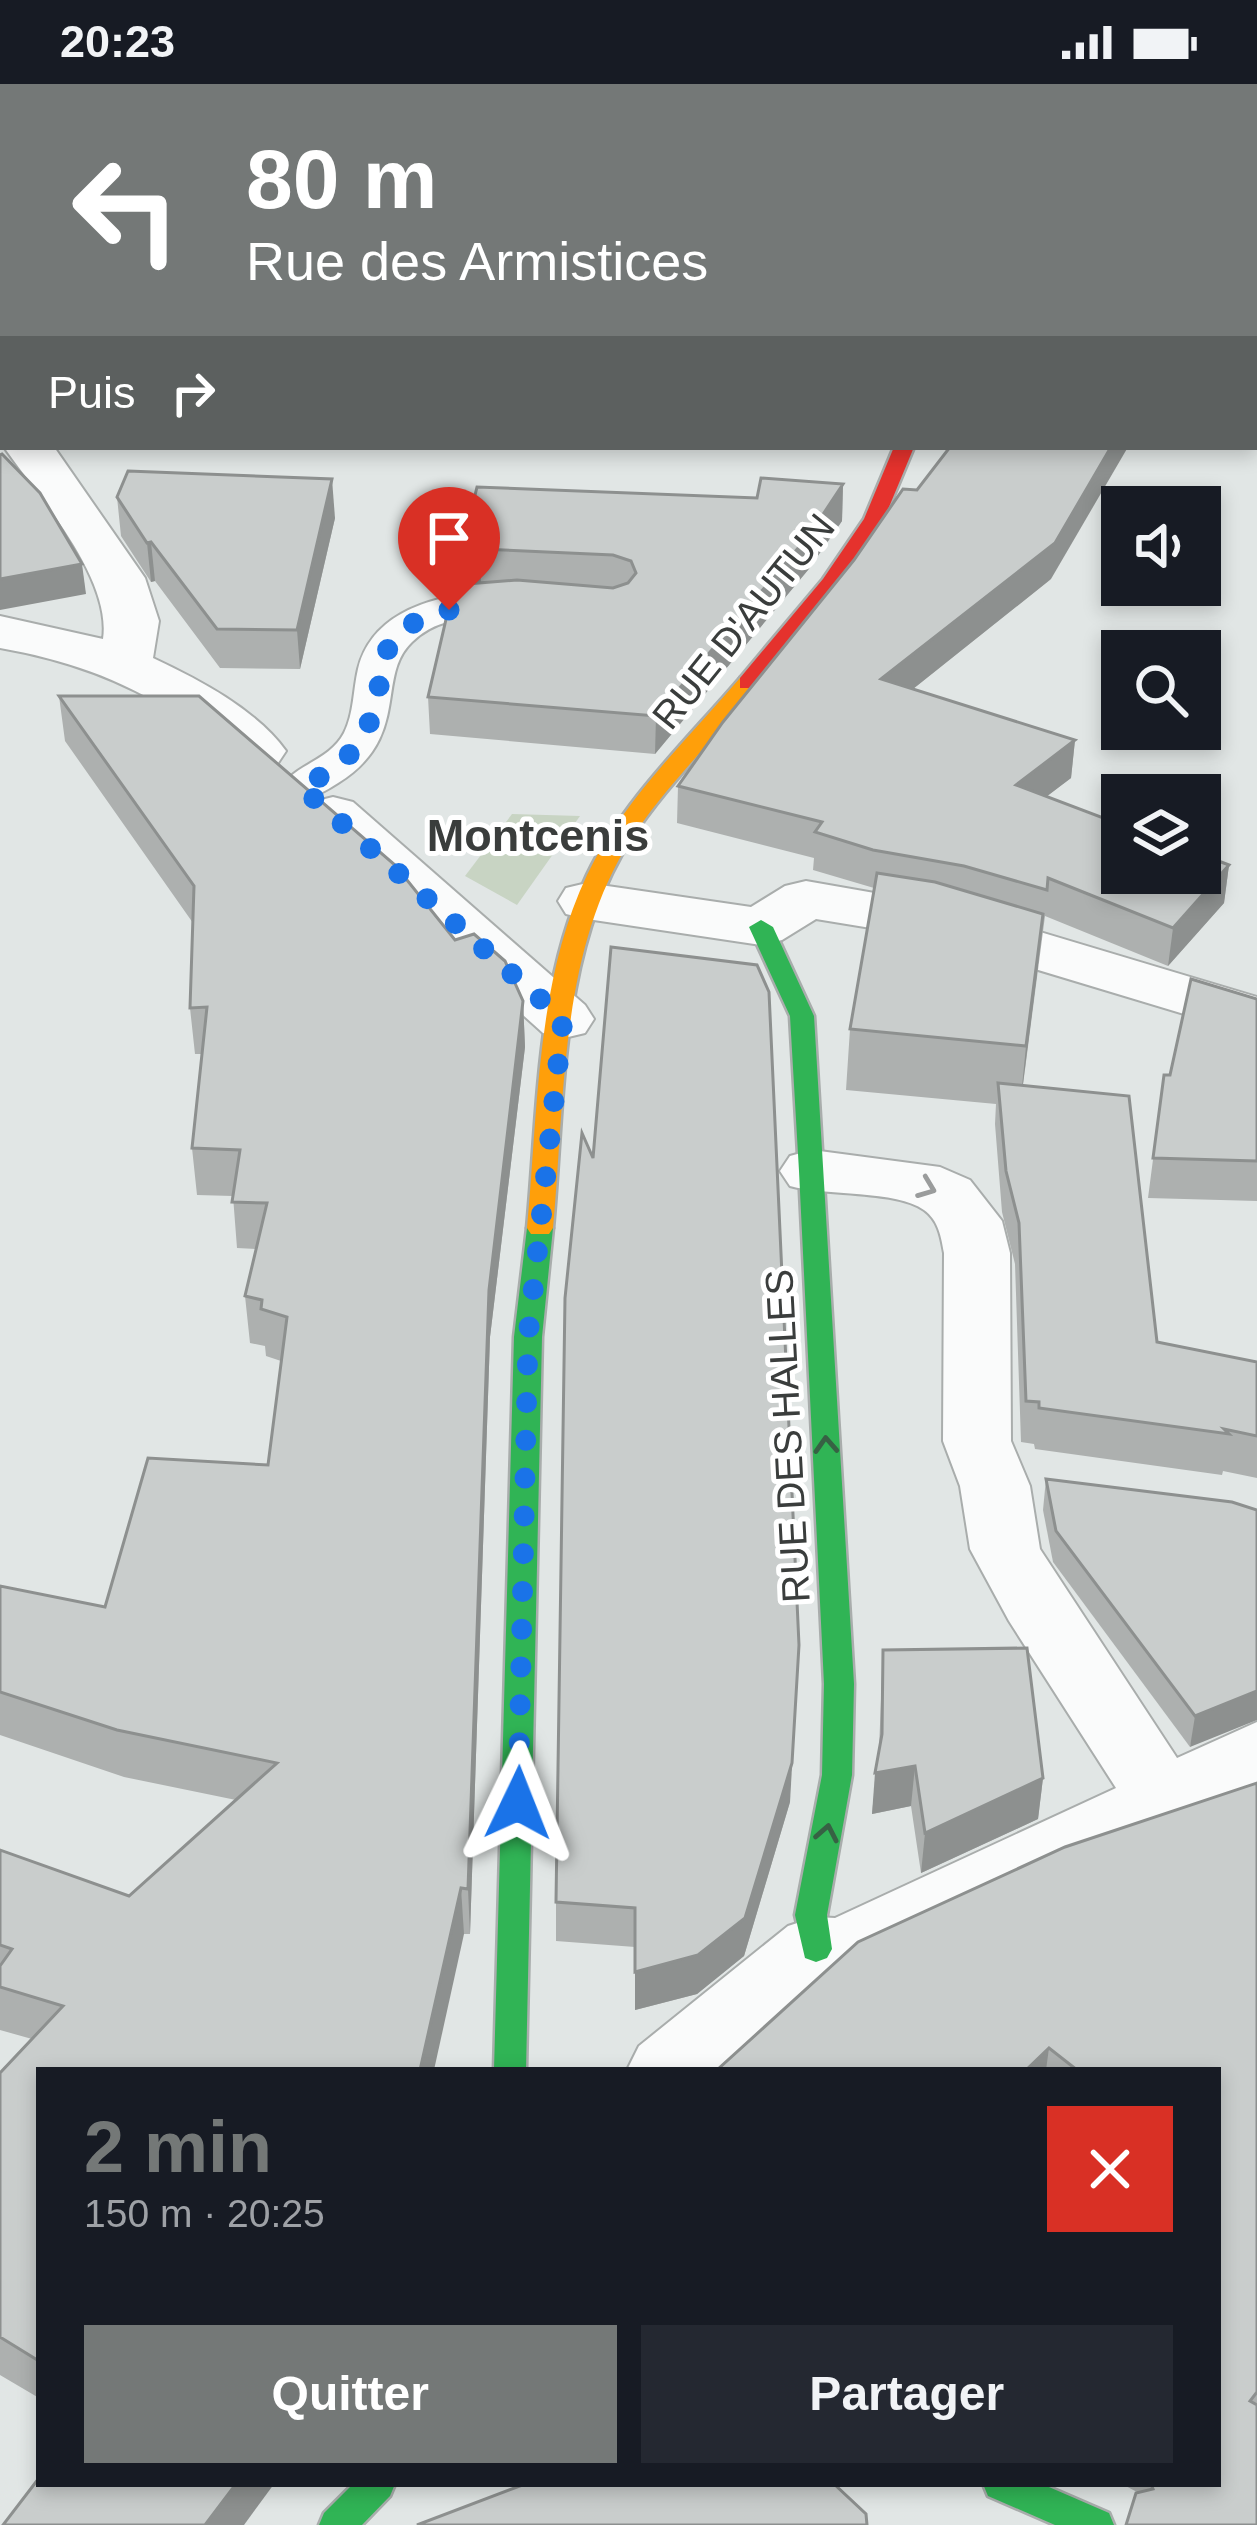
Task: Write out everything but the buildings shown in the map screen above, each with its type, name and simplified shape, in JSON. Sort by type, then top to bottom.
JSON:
[{"type":"main road","name":"RUE D'AUTUN","points":[[510,2067],[528,1337],[567,980],[586,901],[623,834],[831,583],[874,519],[903,450]]},
{"type":"main road","name":"RUE DES HALLES","points":[[760,927],[802,1016],[812,1171],[838,1684],[837,1774],[812,1915],[816,1949]]},
{"type":"main road","points":[[337,2525],[374,2487]]},
{"type":"main road","points":[[1008,2487],[1096,2525]]},
{"type":"street","points":[[31,450],[119,578],[132,621],[126,662]]},
{"type":"street","points":[[0,632],[46,639],[126,662],[201,703],[563,1019]]},
{"type":"street","points":[[586,901],[760,927],[806,898],[939,921],[1257,1017]]},
{"type":"street","points":[[812,1171],[916,1182],[947,1195],[970,1221],[976,1253],[977,1441],[1027,1484],[1005,1549],[1034,1602],[1164,1800]]},
{"type":"street","points":[[671,2067],[816,1949],[842,1950],[1164,1800],[1257,1751]]},
{"type":"lane","points":[[301,787],[335,770],[365,732],[385,650],[416,619],[482,601],[548,604]]},
{"type":"green space","points":[[512,814],[580,816],[517,905],[465,876]]},
{"type":"traffic: fast","points":[[761,927],[802,1016],[812,1171],[839,1684],[837,1775],[811,1915],[816,1949]]},
{"type":"traffic: fast","points":[[510,2067],[528,1337],[540,1228]]},
{"type":"traffic: fast","points":[[337,2525],[374,2487]]},
{"type":"traffic: fast","points":[[1008,2487],[1096,2525]]},
{"type":"traffic: slow","points":[[540,1228],[560,1022],[587,903],[600,872],[636,815],[748,683]]},
{"type":"traffic: jam","points":[[748,683],[831,583],[874,519],[903,450]]},
{"type":"district","name":"Montcenis","points":[[538,835]]},
{"type":"route","points":[[449,610],[416,619],[385,650],[365,732],[335,770],[301,787],[563,1019],[528,1337],[518,1803]]}]
